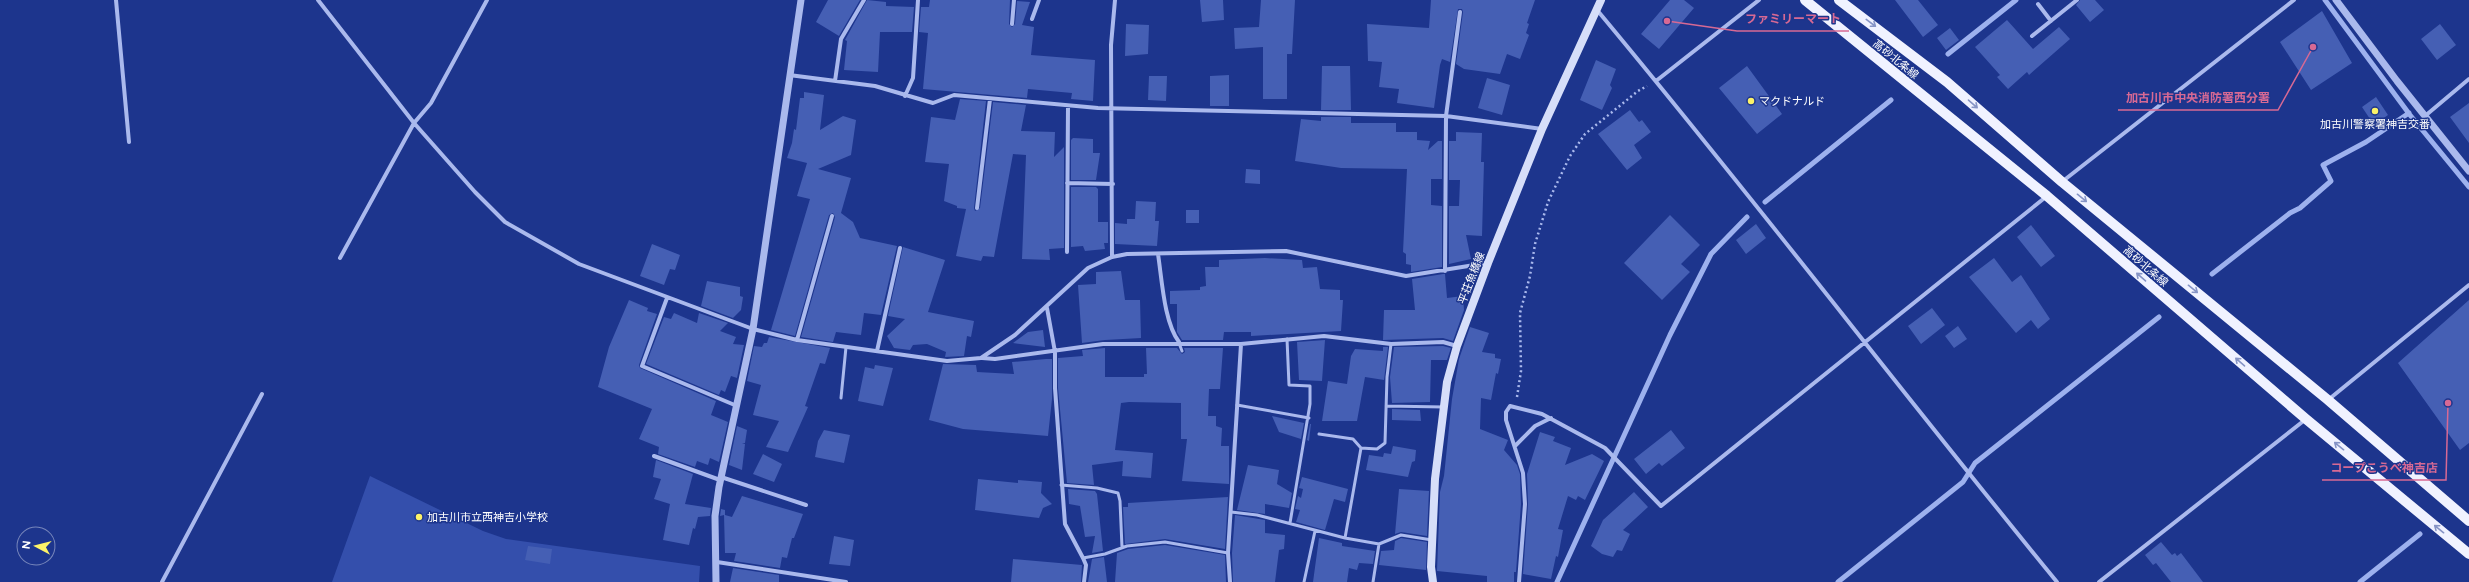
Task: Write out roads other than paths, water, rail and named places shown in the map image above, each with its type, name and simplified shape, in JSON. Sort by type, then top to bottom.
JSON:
[{"type":"main road","name":"平荘魚橋線","points":[[1433,582],[1431,567],[1435,479],[1447,382],[1457,346],[1488,263],[1542,129],[1601,0]]},
{"type":"main road","name":"高砂北条線","points":[[1805,0],[2047,196],[2306,419],[2469,554]]},
{"type":"main road","name":"高砂北条線","points":[[1839,0],[1937,73],[2062,182],[2328,400],[2469,521]]},
{"type":"street","points":[[116,0],[120,63],[129,142]]},
{"type":"street","points":[[318,0],[414,123],[474,192],[505,222],[579,264],[667,298],[754,329],[798,340],[947,361],[981,358],[995,359],[1055,352],[1103,344],[1179,342],[1241,344],[1324,336],[1391,344],[1443,342],[1457,346]]},
{"type":"street","points":[[340,258],[414,123],[431,103],[487,0]]},
{"type":"street","points":[[716,582],[717,562],[715,516],[721,479],[754,329],[789,75],[801,0]]},
{"type":"street","points":[[835,81],[841,39],[864,0]]},
{"type":"street","points":[[905,96],[913,78],[918,0]]},
{"type":"street","points":[[1012,24],[1014,0]]},
{"type":"street","points":[[1032,19],[1039,0]]},
{"type":"street","points":[[1112,257],[1113,107],[1111,45],[1114,0]]},
{"type":"street","points":[[1656,81],[1759,0]]},
{"type":"street","points":[[2032,36],[2077,0]]},
{"type":"street","points":[[2062,182],[2294,0]]},
{"type":"street","points":[[2336,0],[2469,171]]},
{"type":"street","points":[[2038,4],[2051,21]]},
{"type":"street","points":[[1597,10],[1866,341],[1967,473],[2057,582]]},
{"type":"street","points":[[1445,272],[1446,116],[1460,12]]},
{"type":"street","points":[[789,75],[875,86],[933,103],[954,95],[1068,106],[1446,116],[1542,129]]},
{"type":"street","points":[[2425,116],[2469,79]]},
{"type":"street","points":[[977,208],[990,99]]},
{"type":"street","points":[[1067,252],[1066,183],[1068,106]]},
{"type":"street","points":[[1066,183],[1113,184]]},
{"type":"street","points":[[1519,582],[1525,504],[1523,473],[1506,412],[1510,406],[1516,406],[1551,418],[1605,448],[1661,506],[2047,196]]},
{"type":"street","points":[[798,340],[832,216]]},
{"type":"street","points":[[877,351],[900,248]]},
{"type":"street","points":[[981,358],[1016,334],[1088,268],[1112,257],[1158,254],[1286,251],[1406,276],[1445,272],[1488,263]]},
{"type":"street","points":[[1158,254],[1169,318],[1174,336],[1179,342]]},
{"type":"street","points":[[2328,400],[2469,285]]},
{"type":"street","points":[[667,298],[642,366],[738,407]]},
{"type":"street","points":[[1046,308],[1055,352],[1064,524],[1086,565],[1084,582]]},
{"type":"street","points":[[1230,582],[1228,554],[1241,344]]},
{"type":"street","points":[[162,582],[262,394]]},
{"type":"street","points":[[1515,446],[1535,426],[1551,418]]},
{"type":"street","points":[[2099,582],[2306,419]]},
{"type":"street","points":[[654,456],[721,479],[806,505]]},
{"type":"street","points":[[717,562],[846,582]]},
{"type":"lane","points":[[1287,340],[1289,385],[1310,386],[1309,418],[1290,523]]},
{"type":"lane","points":[[1179,342],[1182,351]]},
{"type":"lane","points":[[1319,434],[1353,439],[1361,448],[1377,449],[1386,443],[1386,406],[1391,344]]},
{"type":"lane","points":[[841,398],[846,347]]},
{"type":"lane","points":[[1237,405],[1309,418]]},
{"type":"lane","points":[[1386,406],[1444,407]]},
{"type":"lane","points":[[1345,538],[1361,448]]},
{"type":"lane","points":[[1061,485],[1097,488],[1118,493],[1120,501],[1122,547]]},
{"type":"lane","points":[[1231,512],[1290,523],[1315,531],[1379,544],[1401,535],[1432,540]]},
{"type":"lane","points":[[1304,582],[1315,531]]},
{"type":"lane","points":[[1083,558],[1105,554],[1122,547],[1165,542],[1228,554]]},
{"type":"lane","points":[[1373,582],[1379,544]]},
{"type":"waterway","points":[[1948,54],[2016,0]]},
{"type":"waterway","points":[[2325,0],[2410,115],[2469,187]]},
{"type":"waterway","points":[[1765,202],[1891,100]]},
{"type":"waterway","points":[[2212,274],[2290,213],[2300,208],[2331,181],[2323,165],[2366,142],[2409,113]]},
{"type":"waterway","points":[[1557,582],[1670,335],[1711,254],[1747,217]]},
{"type":"waterway","points":[[1838,582],[1963,482],[1975,463],[2159,317]]},
{"type":"waterway","points":[[2360,582],[2420,534]]},
{"type":"place","name":"ファミリーマート","points":[[1667,21]]},
{"type":"place","name":"加古川市中央消防署西分署","points":[[2313,47]]},
{"type":"place","name":"マクドナルド","points":[[1751,101]]},
{"type":"place","name":"加古川警察署神吉交番","points":[[2375,111]]},
{"type":"place","name":"コープこうべ神吉店","points":[[2448,403]]},
{"type":"place","name":"加古川市立西神吉小学校","points":[[419,517]]}]
